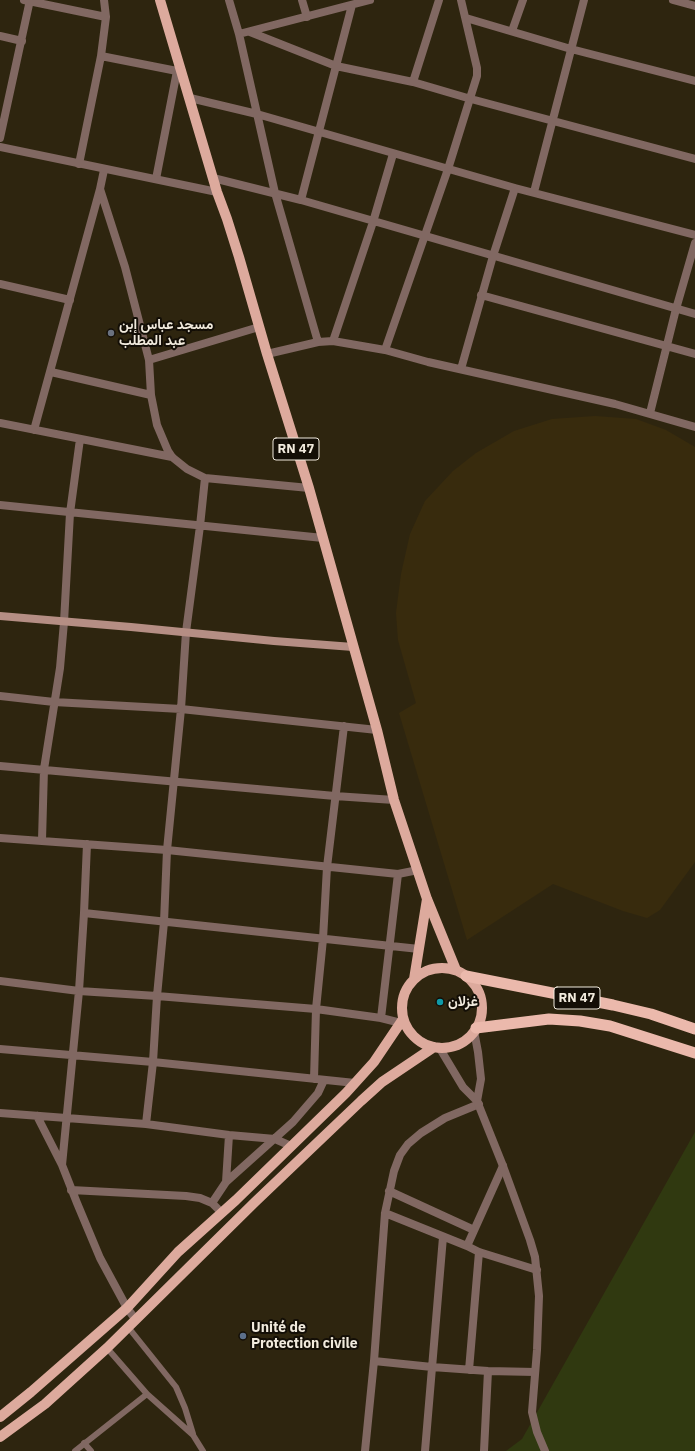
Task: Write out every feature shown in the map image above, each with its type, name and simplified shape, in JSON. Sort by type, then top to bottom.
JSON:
[{"type":"highway","name":"RN 47","points":[[466,976],[651,1014],[695,1029]]},
{"type":"highway","name":"RN 47","points":[[475,1029],[549,1019],[580,1021],[610,1026],[695,1053]]},
{"type":"main road","name":"RN 47","points":[[160,0],[179,71],[190,98],[216,192],[227,219],[309,488],[377,730],[394,800],[427,899],[456,970]]},
{"type":"main road","points":[[0,616],[353,647]]},
{"type":"main road","name":"RN 47","points":[[414,979],[427,899]]},
{"type":"main road","points":[[0,1417],[31,1392],[127,1308],[178,1252],[291,1146],[355,1083],[374,1062],[402,1021],[403,998],[407,988],[414,979],[423,972],[434,968],[456,970],[466,976],[474,984],[479,995],[481,1006],[480,1017],[475,1029],[467,1038],[459,1043],[437,1047],[424,1043],[415,1037],[402,1021]]},
{"type":"main road","points":[[0,1437],[45,1404],[107,1348],[302,1156],[382,1082],[437,1047]]},
{"type":"street","points":[[0,138],[22,41],[28,0],[106,17]]},
{"type":"street","points":[[79,164],[101,56],[106,17],[104,0]]},
{"type":"street","points":[[229,0],[239,34],[275,193],[318,342]]},
{"type":"street","points":[[302,0],[307,17]]},
{"type":"street","points":[[239,34],[369,0]]},
{"type":"street","points":[[413,82],[440,0]]},
{"type":"street","points":[[385,350],[448,169],[471,99],[478,68],[461,0]]},
{"type":"street","points":[[512,31],[522,0]]},
{"type":"street","points":[[534,192],[584,0]]},
{"type":"street","points":[[674,0],[695,6]]},
{"type":"street","points":[[300,200],[352,4]]},
{"type":"street","points":[[466,18],[571,49],[695,81]]},
{"type":"street","points":[[250,32],[336,66],[413,82],[695,159]]},
{"type":"street","points":[[0,36],[22,41]]},
{"type":"street","points":[[101,56],[179,71],[156,179]]},
{"type":"street","points":[[190,98],[257,114],[515,188],[695,235]]},
{"type":"street","points":[[0,147],[104,170],[216,192]]},
{"type":"street","points":[[333,341],[373,222],[393,154]]},
{"type":"street","points":[[34,430],[51,372],[104,170]]},
{"type":"street","points":[[213,178],[300,200],[695,314]]},
{"type":"street","points":[[461,369],[493,256],[515,188]]},
{"type":"street","points":[[100,189],[125,267],[149,360],[152,395],[157,425],[172,457],[187,469],[205,478],[309,488]]},
{"type":"street","points":[[650,413],[668,346],[676,309],[695,243]]},
{"type":"street","points":[[0,284],[70,300]]},
{"type":"street","points":[[482,295],[695,354]]},
{"type":"street","points":[[149,360],[259,327]]},
{"type":"street","points":[[267,354],[318,342],[333,341],[385,350],[428,362],[615,404],[695,427]]},
{"type":"street","points":[[51,372],[152,395]]},
{"type":"street","points":[[0,423],[172,457]]},
{"type":"street","points":[[42,840],[44,769],[60,668],[70,513],[80,439]]},
{"type":"street","points":[[146,1124],[153,1062],[164,922],[167,850],[175,782],[186,632],[205,478]]},
{"type":"street","points":[[0,505],[323,538]]},
{"type":"street","points":[[0,696],[54,702],[181,709],[377,730]]},
{"type":"street","points":[[314,1079],[316,1009],[323,939],[327,867],[344,726]]},
{"type":"street","points":[[0,766],[394,800]]},
{"type":"street","points":[[0,838],[167,850],[398,874],[418,870]]},
{"type":"street","points":[[62,1165],[79,991],[87,844]]},
{"type":"street","points":[[381,1018],[398,874]]},
{"type":"street","points":[[84,913],[419,949]]},
{"type":"street","points":[[0,981],[79,991],[316,1009],[402,1021]]},
{"type":"street","points":[[475,1029],[481,1079],[478,1102]]},
{"type":"street","points":[[437,1047],[463,1086],[478,1102],[530,1240],[537,1270],[539,1296],[532,1412],[537,1432],[545,1451]]},
{"type":"street","points":[[0,1049],[153,1062],[355,1083]]},
{"type":"street","points":[[212,1203],[226,1182],[275,1139],[306,1107],[318,1093],[324,1080]]},
{"type":"street","points":[[365,1451],[374,1361],[385,1213],[394,1171],[400,1155],[408,1144],[421,1133],[445,1118],[478,1102]]},
{"type":"street","points":[[0,1113],[146,1124],[229,1135],[275,1139],[291,1146]]},
{"type":"street","points":[[38,1116],[62,1165],[100,1258],[127,1308],[132,1323]]},
{"type":"street","points":[[226,1182],[229,1135]]},
{"type":"street","points":[[468,1246],[503,1166]]},
{"type":"street","points":[[72,1190],[200,1198],[212,1203],[221,1212]]},
{"type":"street","points":[[389,1191],[474,1230]]},
{"type":"street","points":[[385,1213],[468,1246],[479,1252],[537,1270]]},
{"type":"street","points":[[424,1451],[443,1237]]},
{"type":"street","points":[[470,1370],[479,1252]]},
{"type":"street","points":[[374,1361],[470,1370],[535,1372]]},
{"type":"street","points":[[484,1451],[488,1371]]},
{"type":"lane","points":[[132,1323],[176,1387],[185,1408],[193,1435],[203,1451]]},
{"type":"lane","points":[[107,1348],[147,1394],[193,1435]]},
{"type":"lane","points":[[75,1451],[147,1394]]},
{"type":"lane","points":[[84,1443],[91,1451]]},
{"type":"shaded area","points":[[595,416],[636,419],[666,430],[695,447],[695,862],[660,910],[647,918],[623,911],[553,884],[467,940],[399,713],[416,703],[398,640],[396,613],[401,574],[410,534],[425,501],[453,471],[476,453],[514,431],[552,419]]},
{"type":"green space","points":[[695,1132],[695,1451],[506,1451],[522,1439]]},
{"type":"place","name":"مسجد عباس إبن عبد المطلب","points":[[111,333]]},
{"type":"place","name":"غزلان","points":[[440,1002]]},
{"type":"place","name":"Unité de Protection civile","points":[[243,1336]]}]
